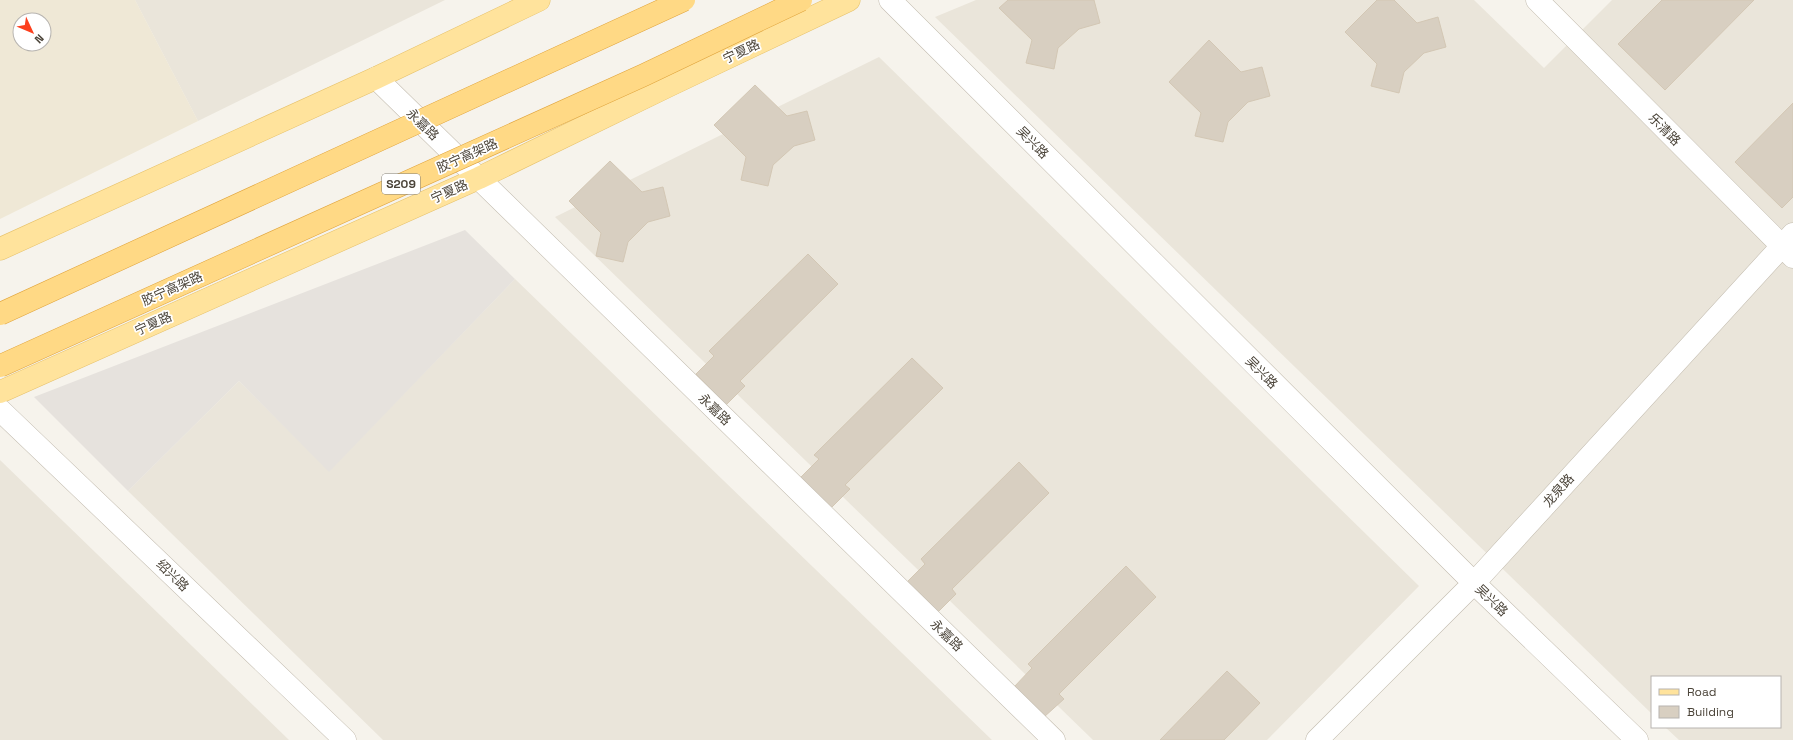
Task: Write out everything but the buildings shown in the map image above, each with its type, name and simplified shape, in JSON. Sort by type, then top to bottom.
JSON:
[{"type":"highway","points":[[0,314],[684,0]]},
{"type":"highway","name":"胶宁高架路","points":[[0,366],[644,75],[801,0]]},
{"type":"main road","points":[[0,249],[376,78],[539,0]]},
{"type":"main road","name":"宁夏路","points":[[0,392],[479,178],[849,0]]},
{"type":"street","name":"吴兴路","points":[[890,0],[1474,583],[1637,740]]},
{"type":"street","name":"乐清路","points":[[1536,0],[1789,246]]},
{"type":"street","name":"永嘉路","points":[[376,78],[1054,740]]},
{"type":"street","name":"龙泉路","points":[[1317,740],[1474,583],[1789,246]]},
{"type":"street","name":"绍兴路","points":[[0,410],[345,740]]},
{"type":"shaded area","points":[[0,0],[135,0],[198,121],[0,219]]},
{"type":"shaded area","points":[[135,0],[445,0],[198,121]]},
{"type":"shaded area","points":[[976,0],[1474,0],[1544,68],[1612,0],[1793,0],[1793,740],[1679,740],[1666,728],[1781,728],[1781,676],[1651,676],[1651,713],[935,17]]},
{"type":"shaded area","points":[[879,57],[1419,586],[1267,740],[1093,740],[555,217]]},
{"type":"shaded area","points":[[465,230],[515,279],[329,472],[239,381],[128,491],[34,397]]},
{"type":"shaded area","points":[[515,279],[992,740],[383,740],[128,491],[239,381],[329,471]]},
{"type":"shaded area","points":[[0,460],[289,740],[0,740]]}]
